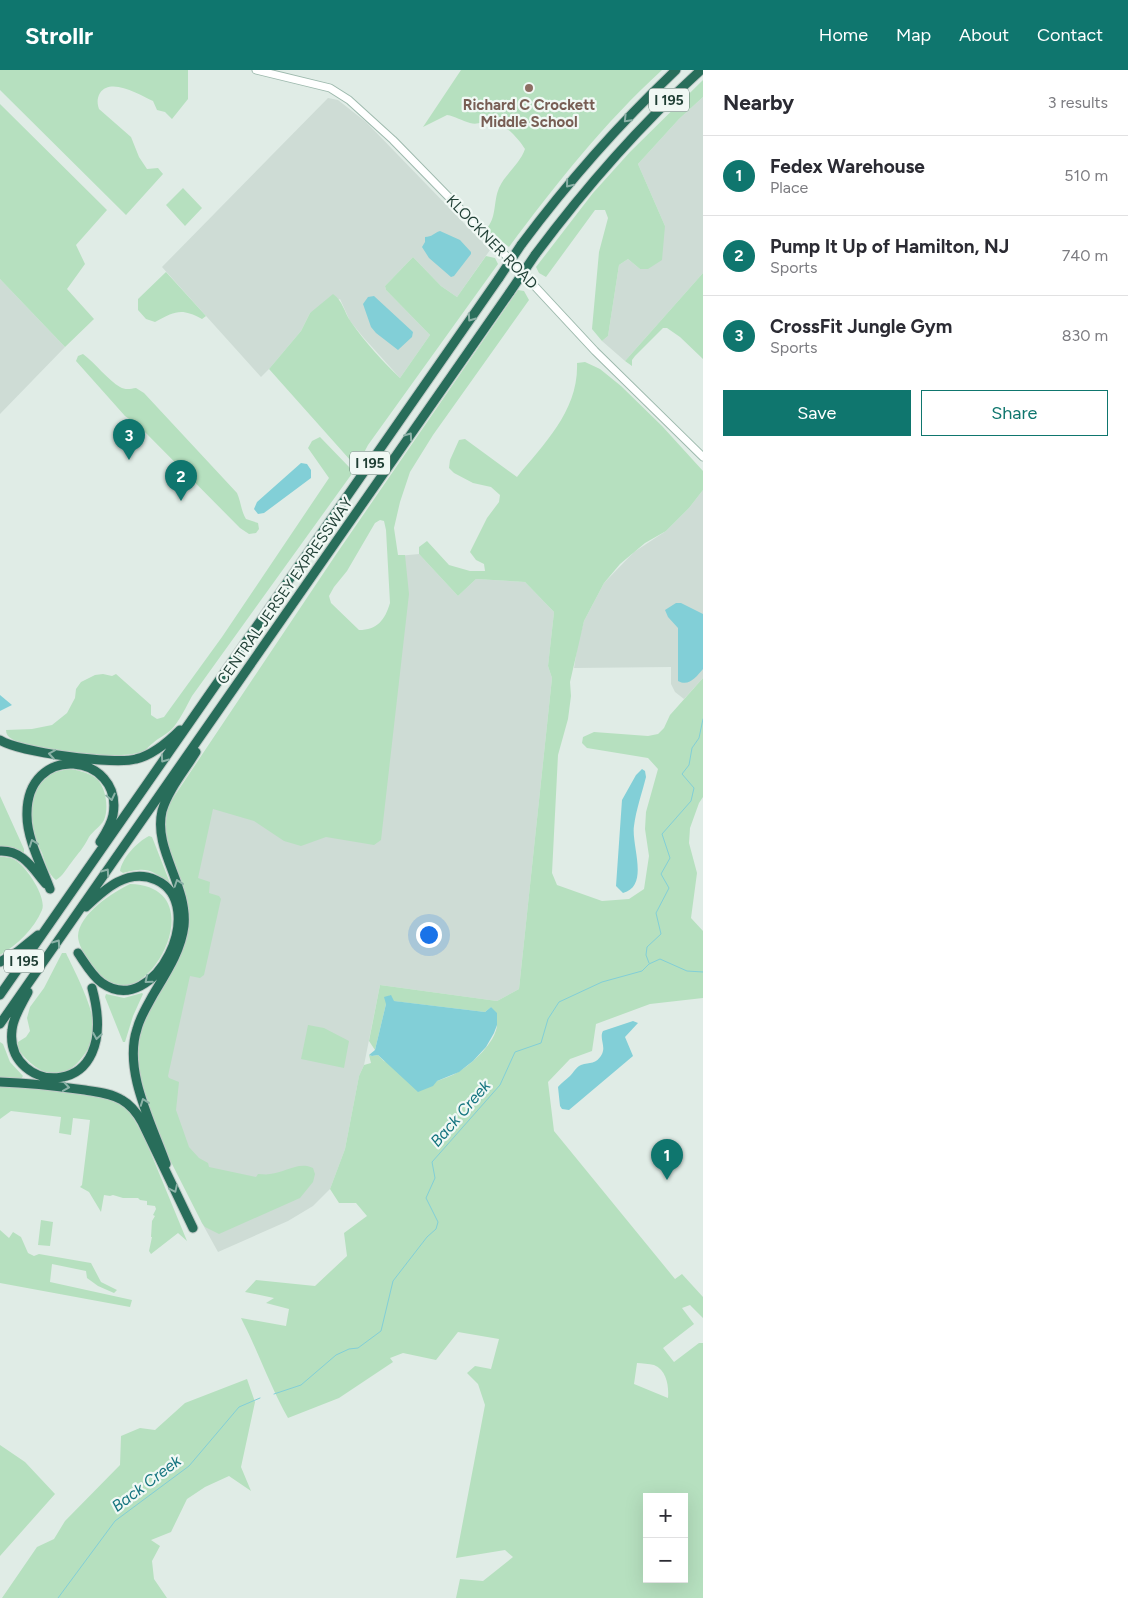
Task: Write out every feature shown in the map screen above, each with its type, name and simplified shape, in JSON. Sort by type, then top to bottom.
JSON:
[{"type":"highway","name":"CENTRAL JERSEY EXPRESSWAY","points":[[0,995],[522,246],[600,147],[676,70]]},
{"type":"highway","name":"CENTRAL JERSEY EXPRESSWAY","points":[[0,1024],[535,255],[599,174],[638,131],[701,70]]},
{"type":"highway","points":[[0,740],[16,748],[66,756],[120,761],[145,756],[164,744],[182,728],[242,648]]},
{"type":"highway","points":[[166,1164],[135,1078],[132,1060],[134,1039],[140,1021],[176,954],[184,926],[182,896],[163,842],[161,819],[168,796],[255,657]]},
{"type":"highway","points":[[0,851],[11,852],[22,857],[50,889],[28,826],[27,810],[30,794],[40,777],[57,766],[76,764],[96,772],[109,788],[113,801],[113,815],[108,828],[66,899]]},
{"type":"highway","points":[[68,926],[86,907],[109,888],[118,882],[132,877],[147,877],[159,881],[169,890],[176,901],[178,920],[169,955],[157,972],[140,986],[126,990],[108,986],[97,979],[78,953]]},
{"type":"highway","points":[[0,962],[17,952],[47,927]]},
{"type":"highway","points":[[45,959],[16,1016],[12,1029],[14,1051],[22,1064],[33,1073],[52,1078],[67,1076],[80,1069],[90,1059],[95,1049],[98,1027],[97,1007],[92,988]]},
{"type":"highway","points":[[0,1082],[42,1085],[108,1094],[128,1104],[134,1109],[142,1122],[193,1228]]},
{"type":"main road","name":"KLOCKNER ROAD","points":[[256,70],[330,88],[354,105],[393,140],[516,266],[595,351],[703,457]]},
{"type":"shaded area","points":[[703,97],[703,273],[625,361],[602,341],[608,336],[619,265],[628,259],[640,269],[665,226],[638,164],[679,119]]},
{"type":"shaded area","points":[[328,98],[338,100],[366,122],[490,250],[457,297],[441,286],[413,257],[385,286],[386,290],[430,335],[400,378],[350,321],[340,299],[310,313],[301,331],[261,377],[162,267]]},
{"type":"shaded area","points":[[0,279],[65,347],[0,414]]},
{"type":"shaded area","points":[[703,490],[703,678],[684,699],[675,692],[671,684],[671,667],[574,668],[584,621],[604,583],[634,552],[666,531],[689,508]]},
{"type":"shaded area","points":[[419,554],[458,596],[476,579],[525,582],[554,612],[548,666],[552,678],[519,989],[497,1001],[380,985],[364,1065],[359,1076],[345,1149],[330,1189],[313,1206],[288,1221],[218,1252],[202,1223],[153,1021],[196,949],[191,868],[211,793],[376,834],[398,556]]},
{"type":"green space","points":[[0,70],[188,70],[188,99],[172,119],[165,112],[157,110],[153,101],[126,89],[111,87],[105,89],[98,97],[99,109],[131,137],[139,157],[147,169],[158,168],[163,174],[126,215],[0,90]]},
{"type":"green space","points":[[461,70],[662,70],[581,155],[509,247],[486,229],[492,220],[499,188],[525,149],[510,131],[494,122],[473,124],[447,115],[423,127]]},
{"type":"green space","points":[[703,80],[703,97],[679,119],[638,164],[665,226],[662,260],[648,269],[640,269],[628,259],[619,265],[608,336],[602,341],[592,329],[599,252],[608,218],[605,210],[595,210],[546,277],[539,273],[536,267],[593,193],[630,152]]},
{"type":"green space","points":[[0,104],[107,210],[76,245],[85,264],[67,289],[94,319],[65,347],[0,279]]},
{"type":"green space","points":[[183,188],[202,208],[185,226],[166,205]]},
{"type":"green space","points":[[486,256],[495,258],[498,264],[368,445],[357,466],[269,369],[301,331],[310,313],[333,294],[339,300],[362,337],[400,378],[430,335],[386,290],[385,286],[413,257],[441,286],[457,297]]},
{"type":"green space","points":[[166,272],[206,316],[202,319],[189,313],[178,312],[155,322],[146,319],[138,310],[138,299]]},
{"type":"green space","points":[[703,273],[703,359],[680,337],[667,328],[663,328],[635,356],[632,360],[632,366],[625,361]]},
{"type":"green space","points":[[518,290],[524,291],[529,300],[433,435],[410,472],[400,502],[394,528],[398,555],[405,555],[409,594],[381,840],[374,845],[326,837],[301,846],[284,841],[254,821],[213,809],[198,878],[210,882],[209,893],[219,896],[221,899],[204,975],[200,978],[190,976],[168,1076],[179,1082],[176,1110],[189,1147],[199,1158],[208,1163],[209,1167],[256,1177],[258,1174],[276,1173],[307,1166],[313,1168],[315,1174],[313,1182],[300,1198],[219,1234],[205,1227],[202,1223],[170,1160],[138,1078],[135,1058],[139,1034],[188,912],[185,892],[165,836],[167,807],[337,553]],"holes":[[[380,520],[384,521],[390,603],[386,614],[379,623],[371,628],[359,630],[331,603],[329,596],[347,571],[375,523]]]},
{"type":"green space","points":[[83,354],[111,381],[120,387],[126,389],[136,388],[144,393],[237,493],[246,519],[258,523],[259,529],[256,533],[249,534],[240,528],[139,426],[125,416],[76,361],[78,356]]},
{"type":"green space","points":[[585,362],[600,369],[621,386],[662,426],[703,471],[703,490],[689,508],[666,531],[645,543],[620,564],[604,583],[584,621],[570,682],[571,696],[568,719],[558,755],[552,873],[557,885],[602,901],[629,899],[644,889],[649,856],[645,829],[646,812],[658,769],[648,758],[587,748],[582,743],[583,737],[594,732],[648,736],[658,734],[664,728],[670,715],[703,678],[703,797],[690,828],[689,843],[697,873],[691,918],[703,931],[703,998],[650,1004],[596,1024],[592,1051],[570,1059],[548,1082],[554,1131],[675,1279],[682,1274],[703,1297],[703,1318],[690,1305],[682,1308],[694,1324],[663,1348],[674,1362],[699,1343],[703,1343],[703,1598],[456,1598],[460,1579],[483,1581],[513,1557],[505,1550],[456,1558],[485,1405],[478,1384],[467,1373],[475,1366],[491,1369],[499,1339],[458,1332],[436,1360],[403,1353],[390,1358],[393,1362],[339,1398],[288,1418],[275,1394],[241,1318],[286,1326],[289,1309],[266,1303],[274,1298],[245,1292],[256,1280],[315,1286],[347,1256],[344,1233],[367,1216],[356,1203],[339,1203],[330,1189],[345,1149],[359,1076],[364,1065],[371,1063],[369,1055],[378,1055],[384,1061],[437,1081],[456,1073],[470,1064],[488,1045],[496,1032],[497,1023],[491,1007],[485,1012],[393,1001],[390,995],[375,1050],[369,1041],[380,985],[497,1001],[519,989],[552,678],[548,666],[554,612],[525,582],[476,579],[458,596],[419,554],[419,547],[427,541],[449,565],[470,571],[485,571],[484,564],[476,560],[470,552],[487,518],[499,502],[500,495],[491,487],[473,483],[454,473],[449,468],[450,460],[459,440],[465,439],[517,477],[558,425],[572,396],[576,380],[577,363]],"holes":[[[637,1363],[654,1365],[664,1375],[668,1389],[668,1398],[634,1384]]]},
{"type":"green space","points":[[320,437],[351,469],[351,475],[192,696],[172,729],[144,751],[117,755],[78,754],[38,748],[23,744],[8,736],[6,730],[32,729],[52,725],[67,713],[75,698],[76,689],[81,682],[95,675],[103,674],[112,676],[116,674],[151,705],[151,715],[157,719],[164,717],[222,637],[329,478],[308,448],[312,441]]},
{"type":"green space","points":[[71,769],[81,771],[97,779],[103,788],[106,798],[106,815],[103,822],[91,835],[63,874],[56,880],[47,868],[31,828],[31,810],[36,789],[40,783],[55,772]]},
{"type":"green space","points":[[0,796],[24,849],[24,853],[0,846]]},
{"type":"green space","points":[[149,836],[152,837],[170,883],[148,870],[123,873],[120,871],[121,866],[131,851]]},
{"type":"green space","points":[[0,857],[8,857],[20,863],[39,890],[43,904],[39,917],[30,930],[0,955]]},
{"type":"green space","points":[[130,884],[155,890],[168,903],[172,922],[167,943],[157,962],[143,978],[127,986],[111,984],[97,974],[82,949],[78,936],[84,920],[90,912],[106,898]]},
{"type":"green space","points":[[62,953],[66,953],[83,990],[91,1011],[94,1029],[90,1046],[80,1060],[72,1068],[55,1074],[39,1069],[31,1064],[18,1049],[18,1042],[26,1037],[30,1031],[27,1018],[30,1007],[44,988]]},
{"type":"green space","points":[[142,993],[125,1042],[123,1042],[105,997],[106,994],[124,998]]},
{"type":"green space","points":[[308,1025],[324,1028],[349,1041],[344,1068],[301,1059]]},
{"type":"green space","points":[[0,1042],[3,1044],[10,1062],[23,1076],[21,1079],[0,1077]]},
{"type":"green space","points":[[0,1085],[66,1090],[115,1100],[129,1110],[145,1139],[187,1241],[178,1233],[151,1254],[149,1251],[155,1206],[147,1205],[147,1201],[138,1198],[104,1195],[101,1212],[89,1192],[80,1187],[82,1185],[90,1120],[73,1118],[71,1135],[59,1133],[61,1117],[11,1111],[0,1119]]},
{"type":"green space","points":[[41,1220],[53,1222],[50,1246],[38,1245]]},
{"type":"green space","points":[[0,1230],[9,1238],[13,1232],[21,1237],[28,1253],[34,1256],[39,1254],[91,1263],[101,1282],[117,1290],[114,1293],[98,1286],[87,1278],[86,1271],[52,1264],[50,1282],[132,1300],[130,1307],[0,1283]]},
{"type":"green space","points":[[247,1379],[255,1402],[241,1467],[251,1491],[229,1476],[205,1487],[187,1499],[171,1532],[151,1540],[160,1546],[152,1561],[154,1579],[167,1598],[2,1598],[37,1547],[54,1539],[65,1521],[120,1465],[121,1436],[140,1428],[155,1430],[185,1403]]},
{"type":"green space","points":[[0,1445],[25,1462],[55,1494],[0,1556]]},
{"type":"water","points":[[440,231],[460,240],[471,252],[454,276],[451,277],[429,258],[422,247],[425,237]]},
{"type":"water","points":[[374,296],[413,332],[412,337],[398,350],[371,327],[363,304],[368,297]]},
{"type":"water","points":[[301,463],[307,464],[311,470],[311,478],[264,513],[258,514],[254,509],[257,502]]},
{"type":"water","points":[[676,603],[681,603],[703,614],[703,669],[686,683],[678,681],[678,628],[668,617],[665,610]]},
{"type":"water","points":[[0,695],[12,705],[0,711]]},
{"type":"water","points":[[642,769],[645,771],[646,777],[634,826],[638,874],[636,882],[631,889],[623,893],[616,886],[622,800],[636,775]]},
{"type":"water","points":[[391,995],[394,1001],[485,1012],[491,1007],[497,1013],[497,1025],[486,1047],[473,1061],[459,1072],[437,1081],[433,1086],[418,1092],[378,1055],[369,1055],[375,1050],[386,1004],[384,997]]},
{"type":"water","points":[[633,1021],[638,1023],[625,1037],[633,1056],[569,1110],[562,1109],[558,1087],[577,1068],[595,1062],[600,1058],[603,1051],[603,1031]]},
{"type":"waterway","points":[[649,963],[646,955],[647,947],[661,934],[656,913],[669,888],[661,874],[670,858],[662,834],[691,801],[694,788],[682,774],[689,765],[692,748],[699,738],[703,719]]},
{"type":"waterway","name":"Back Creek","points":[[274,1394],[301,1385],[336,1355],[349,1349],[358,1348],[381,1331],[393,1281],[427,1237],[436,1229],[438,1222],[426,1198],[435,1178],[432,1162],[500,1085],[515,1052],[541,1043],[548,1019],[559,1002],[602,982],[642,971],[649,964],[660,959],[687,971],[703,972]]},
{"type":"waterway","name":"Back Creek","points":[[58,1598],[115,1521],[189,1466],[239,1407],[260,1398]]},
{"type":"place","name":"Richard C Crockett Middle School","points":[[529,88]]},
{"type":"place","name":"CrossFit Jungle Gym","points":[[129,460]]},
{"type":"place","name":"Pump It Up of Hamilton, NJ","points":[[181,501]]},
{"type":"place","name":"Fedex Warehouse","points":[[667,1180]]}]
